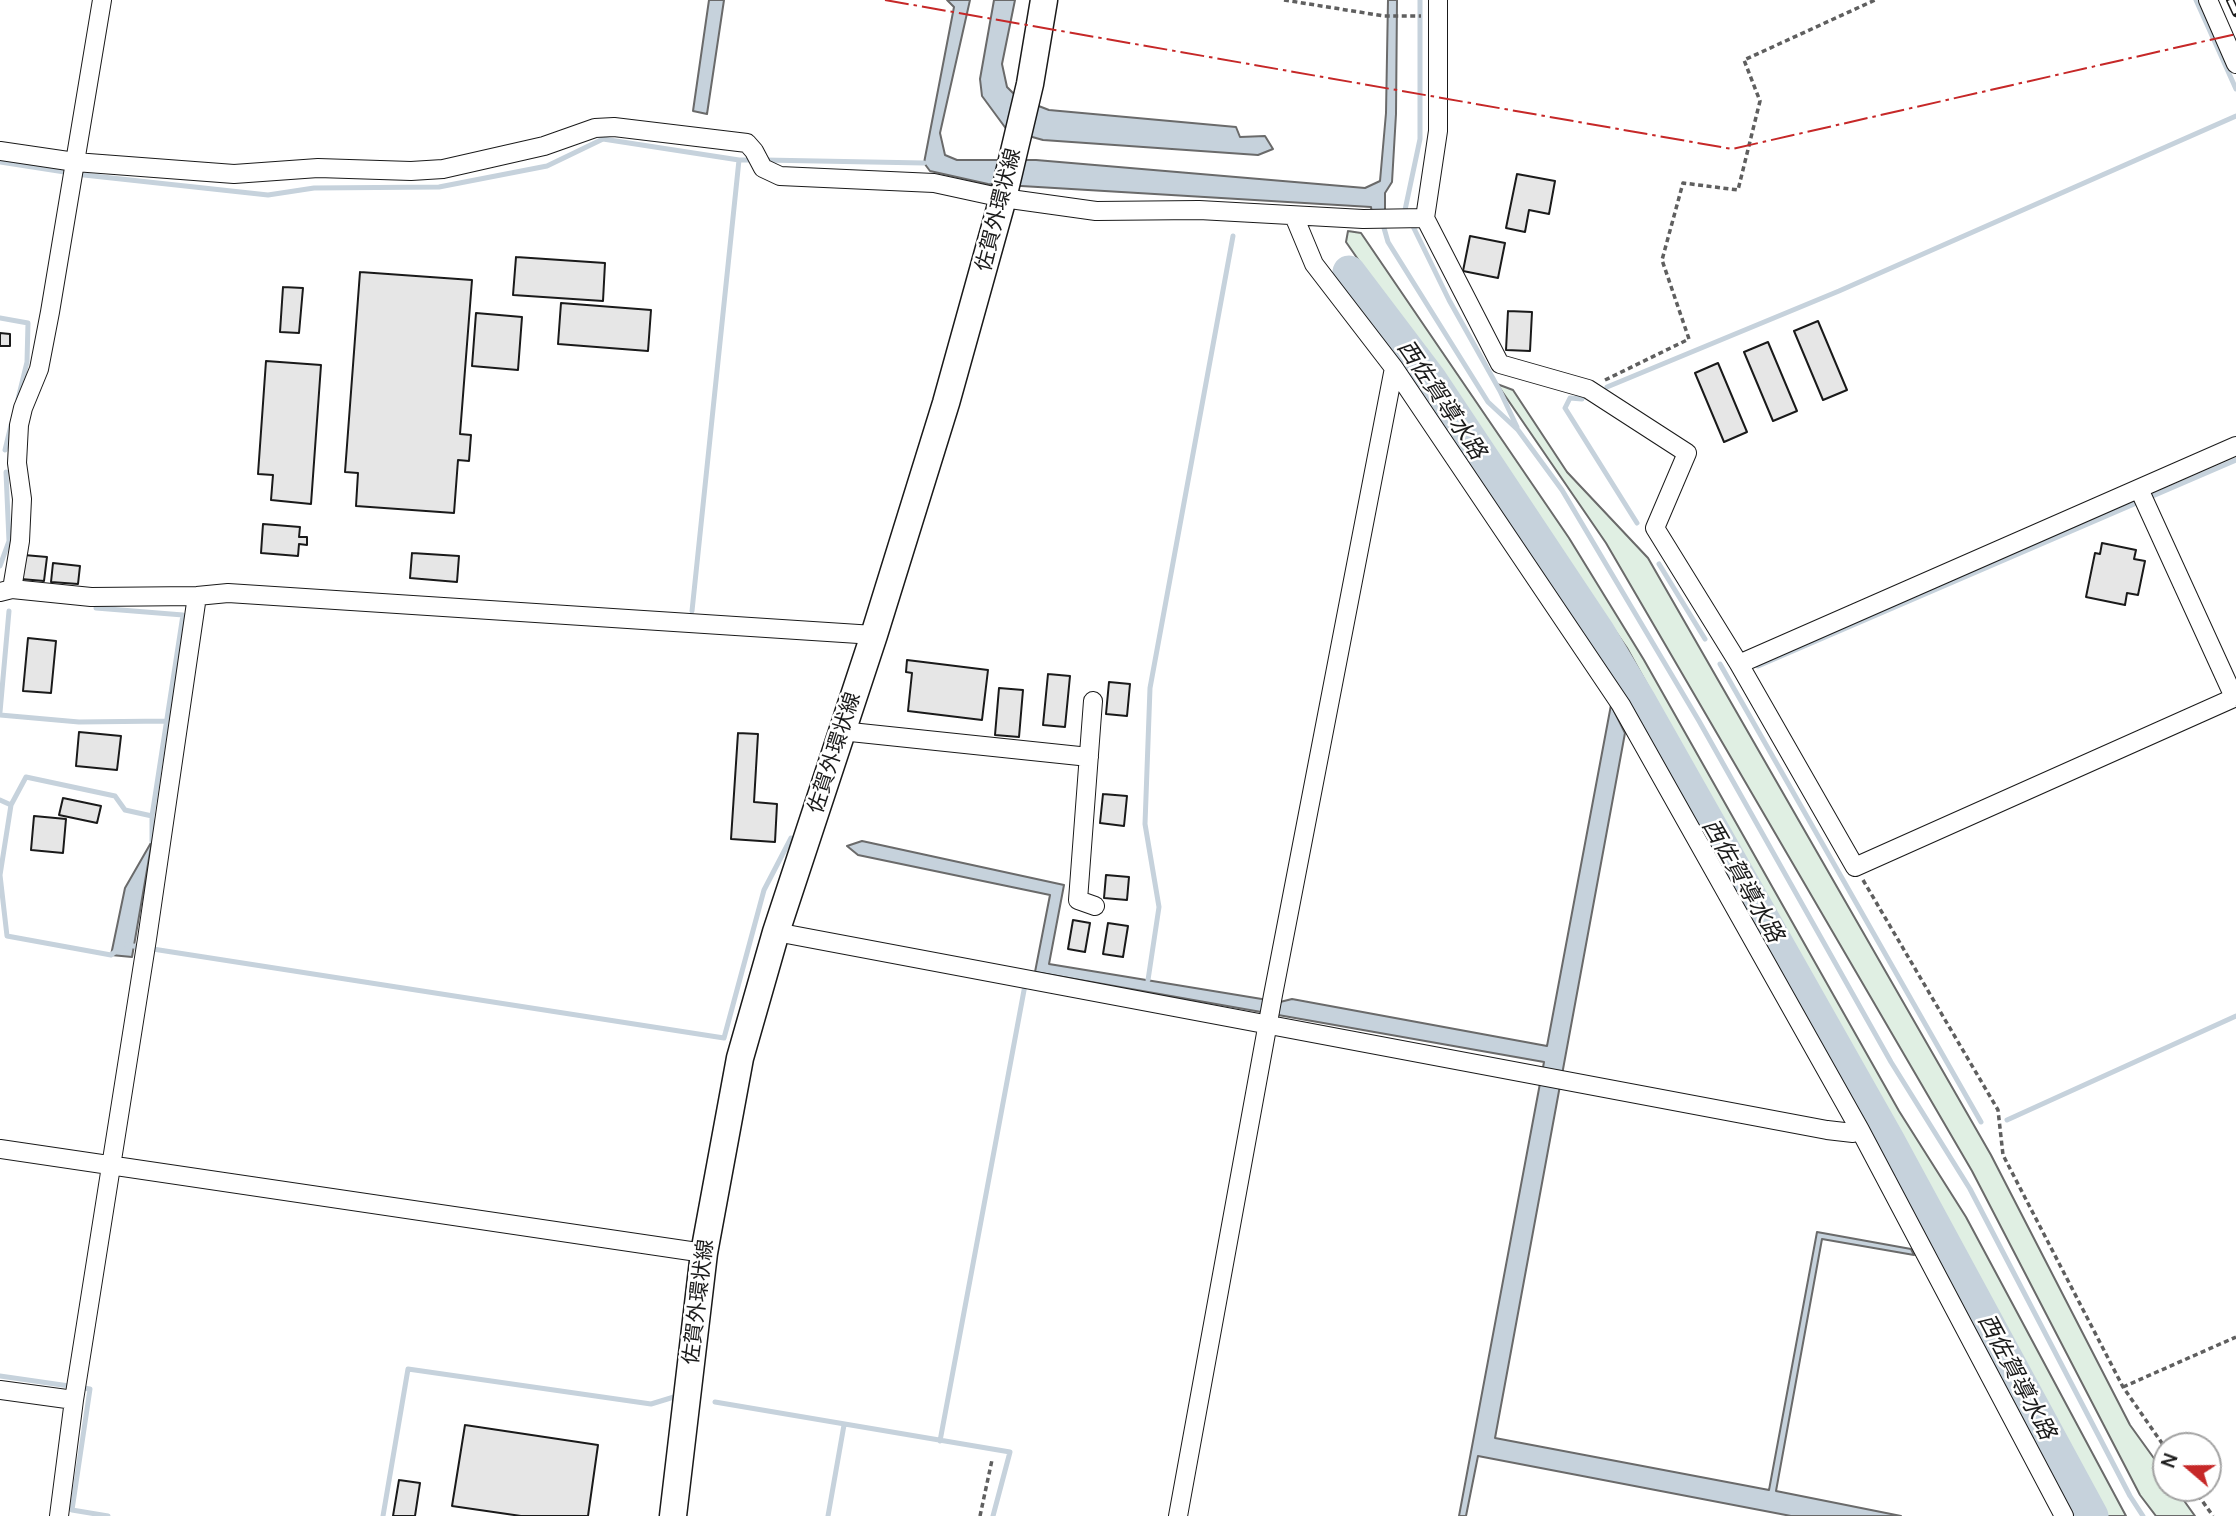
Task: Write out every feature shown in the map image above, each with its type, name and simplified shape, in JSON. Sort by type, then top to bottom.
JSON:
[{"type":"main road","name":"佐賀外環状線","points":[[673,1516],[704,1253],[740,1058],[776,932],[874,635],[946,403],[1003,198],[1030,84],[1044,0]]},
{"type":"street","points":[[102,0],[39,369],[19,425],[17,463],[22,499],[20,541],[6,591],[91,597],[228,593],[874,635]]},
{"type":"street","points":[[2207,0],[2236,64]]},
{"type":"street","points":[[1438,8],[1438,131],[1425,218],[1500,364],[1588,389],[1687,453],[1655,528],[1739,664],[1855,867],[2235,697],[2139,489]]},
{"type":"street","points":[[0,151],[75,162],[234,174],[318,168],[411,171],[443,169],[544,146],[595,128],[614,127],[747,143],[763,168],[780,176],[934,183],[1003,198],[1096,211],[1199,210],[1363,219],[1425,218]]},
{"type":"street","points":[[1294,216],[1314,264],[1394,368],[1621,705],[1860,1130],[2064,1516]]},
{"type":"street","points":[[1178,1516],[1273,995],[1394,368]]},
{"type":"street","points":[[1739,664],[2236,446]]},
{"type":"street","points":[[59,1516],[77,1378],[147,939],[197,596]]},
{"type":"street","points":[[1093,701],[1078,900],[1096,906]]},
{"type":"street","points":[[841,731],[1089,757]]},
{"type":"street","points":[[776,932],[1827,1130],[1853,1133],[1860,1130]]},
{"type":"street","points":[[0,1149],[704,1253]]},
{"type":"street","points":[[0,1390],[74,1400]]},
{"type":"path","points":[[1284,0],[1384,16],[1438,8]]},
{"type":"path","points":[[1588,389],[1689,339],[1662,260],[1683,183],[1738,190],[1760,101],[1744,60],[1875,0]]},
{"type":"path","points":[[1855,867],[1998,1110],[2003,1155],[2123,1387],[2154,1432]]},
{"type":"path","points":[[2123,1387],[2236,1337]]},
{"type":"path","points":[[980,1516],[992,1460]]},
{"type":"green space","points":[[1348,231],[1361,233],[1569,538],[1644,660],[1899,1111],[1966,1217],[2126,1516],[2106,1516],[1627,648],[1346,242]]},
{"type":"green space","points":[[1497,384],[1513,390],[1567,472],[1648,558],[1991,1155],[2130,1425],[2152,1456],[2152,1502],[2185,1502],[2195,1516],[2156,1516],[2140,1495],[1972,1171],[1606,543]]},
{"type":"shaded area","points":[[709,0],[724,0],[707,114],[693,111]]},
{"type":"shaded area","points":[[947,0],[970,0],[940,133],[945,155],[957,160],[1036,160],[1365,188],[1380,181],[1386,113],[1388,0],[1397,0],[1396,114],[1392,182],[1385,193],[1385,214],[1372,214],[1371,207],[988,184],[930,171],[924,163],[954,7]]},
{"type":"shaded area","points":[[994,0],[1015,0],[1002,64],[1007,87],[1018,98],[1049,110],[1236,127],[1240,137],[1265,136],[1273,149],[1258,155],[1043,140],[1007,130],[982,96],[980,79]]},
{"type":"shaded area","points":[[1611,705],[1625,733],[1495,1438],[1769,1490],[1817,1232],[1911,1249],[1914,1255],[1822,1239],[1776,1491],[1901,1516],[1791,1516],[1478,1456],[1466,1516],[1459,1516],[1544,1062],[1035,972],[1050,895],[858,855],[847,846],[862,841],[1064,885],[1049,964],[1280,1002],[1292,999],[1547,1046]]},
{"type":"shaded area","points":[[152,841],[132,957],[111,955],[125,888]]},
{"type":"building","points":[[1517,174],[1555,181],[1549,214],[1529,210],[1525,232],[1506,228]]},
{"type":"building","points":[[1470,236],[1505,243],[1498,278],[1463,271]]},
{"type":"building","points":[[516,257],[605,263],[603,301],[513,295]]},
{"type":"building","points":[[360,272],[472,280],[460,434],[471,435],[469,461],[458,460],[454,513],[356,506],[358,473],[345,472]]},
{"type":"building","points":[[283,287],[303,288],[299,333],[280,332]]},
{"type":"building","points":[[561,303],[651,310],[648,351],[558,344]]},
{"type":"building","points":[[1508,311],[1532,312],[1530,351],[1506,350]]},
{"type":"building","points":[[476,313],[522,317],[518,370],[472,366]]},
{"type":"building","points":[[1818,321],[1847,390],[1823,400],[1794,331]]},
{"type":"building","points":[[0,333],[10,334],[10,346],[0,346]]},
{"type":"building","points":[[1768,342],[1797,411],[1773,421],[1744,352]]},
{"type":"building","points":[[266,361],[321,365],[311,504],[271,500],[273,475],[258,474]]},
{"type":"building","points":[[1718,363],[1747,432],[1724,442],[1695,373]]},
{"type":"building","points":[[263,524],[300,527],[299,537],[307,537],[307,545],[299,544],[298,556],[261,553]]},
{"type":"building","points":[[2102,543],[2136,550],[2134,559],[2145,561],[2138,595],[2127,593],[2125,605],[2086,597],[2095,553],[2100,554]]},
{"type":"building","points":[[412,553],[459,556],[457,582],[410,578]]},
{"type":"building","points":[[24,555],[47,557],[44,581],[21,579]]},
{"type":"building","points":[[53,563],[80,566],[78,584],[51,582]]},
{"type":"building","points":[[28,638],[56,641],[51,693],[23,691]]},
{"type":"building","points":[[907,660],[988,670],[982,720],[908,711],[912,673],[906,672]]},
{"type":"building","points":[[1048,674],[1070,676],[1065,727],[1043,725]]},
{"type":"building","points":[[1109,682],[1130,684],[1127,716],[1106,714]]},
{"type":"building","points":[[999,688],[1023,690],[1019,737],[995,735]]},
{"type":"building","points":[[79,732],[121,736],[117,770],[76,766]]},
{"type":"building","points":[[738,733],[758,734],[754,802],[777,804],[775,842],[731,839]]},
{"type":"building","points":[[1103,794],[1127,796],[1124,826],[1100,823]]},
{"type":"building","points":[[63,798],[101,806],[97,823],[59,815]]},
{"type":"building","points":[[34,816],[66,819],[63,853],[31,850]]},
{"type":"building","points":[[1106,875],[1129,877],[1127,900],[1104,898]]},
{"type":"building","points":[[1073,920],[1090,923],[1085,952],[1068,949]]},
{"type":"building","points":[[1108,923],[1128,926],[1123,957],[1103,954]]},
{"type":"building","points":[[465,1425],[598,1445],[588,1516],[521,1516],[452,1506]]},
{"type":"building","points":[[399,1480],[420,1483],[415,1516],[393,1516]]},
{"type":"waterway","points":[[1420,0],[1420,139],[1405,210],[1449,300],[1517,427]]},
{"type":"waterway","points":[[2196,0],[2236,89]]},
{"type":"waterway","points":[[1607,387],[1839,291],[2236,116]]},
{"type":"waterway","points":[[0,162],[84,175],[268,195],[314,188],[439,187],[547,166],[603,139],[754,160]]},
{"type":"waterway","points":[[692,611],[739,160]]},
{"type":"waterway","points":[[764,160],[924,163]]},
{"type":"waterway","points":[[1382,221],[1388,242],[1488,402],[1518,430],[1562,490],[1699,721],[1891,1062],[1970,1189],[2130,1496],[2143,1516]]},
{"type":"waterway","points":[[1148,980],[1159,907],[1145,824],[1150,688],[1233,236]]},
{"type":"waterway","name":"西佐賀導水路","points":[[1349,272],[1430,379],[1599,633],[1888,1140],[2092,1516]]},
{"type":"waterway","points":[[0,318],[28,323],[27,362],[18,399]]},
{"type":"waterway","points":[[1582,399],[1570,398],[1565,408],[1637,523]]},
{"type":"waterway","points":[[5,450],[11,425]]},
{"type":"waterway","points":[[1758,666],[2236,460]]},
{"type":"waterway","points":[[0,566],[9,541],[6,472]]},
{"type":"waterway","points":[[1659,564],[1705,639]]},
{"type":"waterway","points":[[96,608],[183,615],[152,816],[152,841]]},
{"type":"waterway","points":[[0,712],[9,611]]},
{"type":"waterway","points":[[1720,664],[1981,1122]]},
{"type":"waterway","points":[[0,715],[79,722],[167,721]]},
{"type":"waterway","points":[[11,805],[26,777],[115,796],[125,810],[152,816]]},
{"type":"waterway","points":[[0,800],[11,805],[0,875],[7,936],[111,955],[116,951]]},
{"type":"waterway","points":[[127,945],[724,1038],[764,890],[791,838]]},
{"type":"waterway","points":[[940,1441],[1025,985]]},
{"type":"waterway","points":[[2007,1120],[2236,1016]]},
{"type":"waterway","points":[[383,1516],[408,1369],[651,1404],[674,1397]]},
{"type":"waterway","points":[[0,1376],[90,1389],[72,1510],[108,1516]]},
{"type":"waterway","points":[[715,1402],[1010,1452],[993,1516]]},
{"type":"waterway","points":[[828,1516],[844,1425]]},
{"type":"railway","points":[[2230,0],[2236,13]]},
{"type":"power","points":[[885,0],[1732,149],[2236,34]]}]
